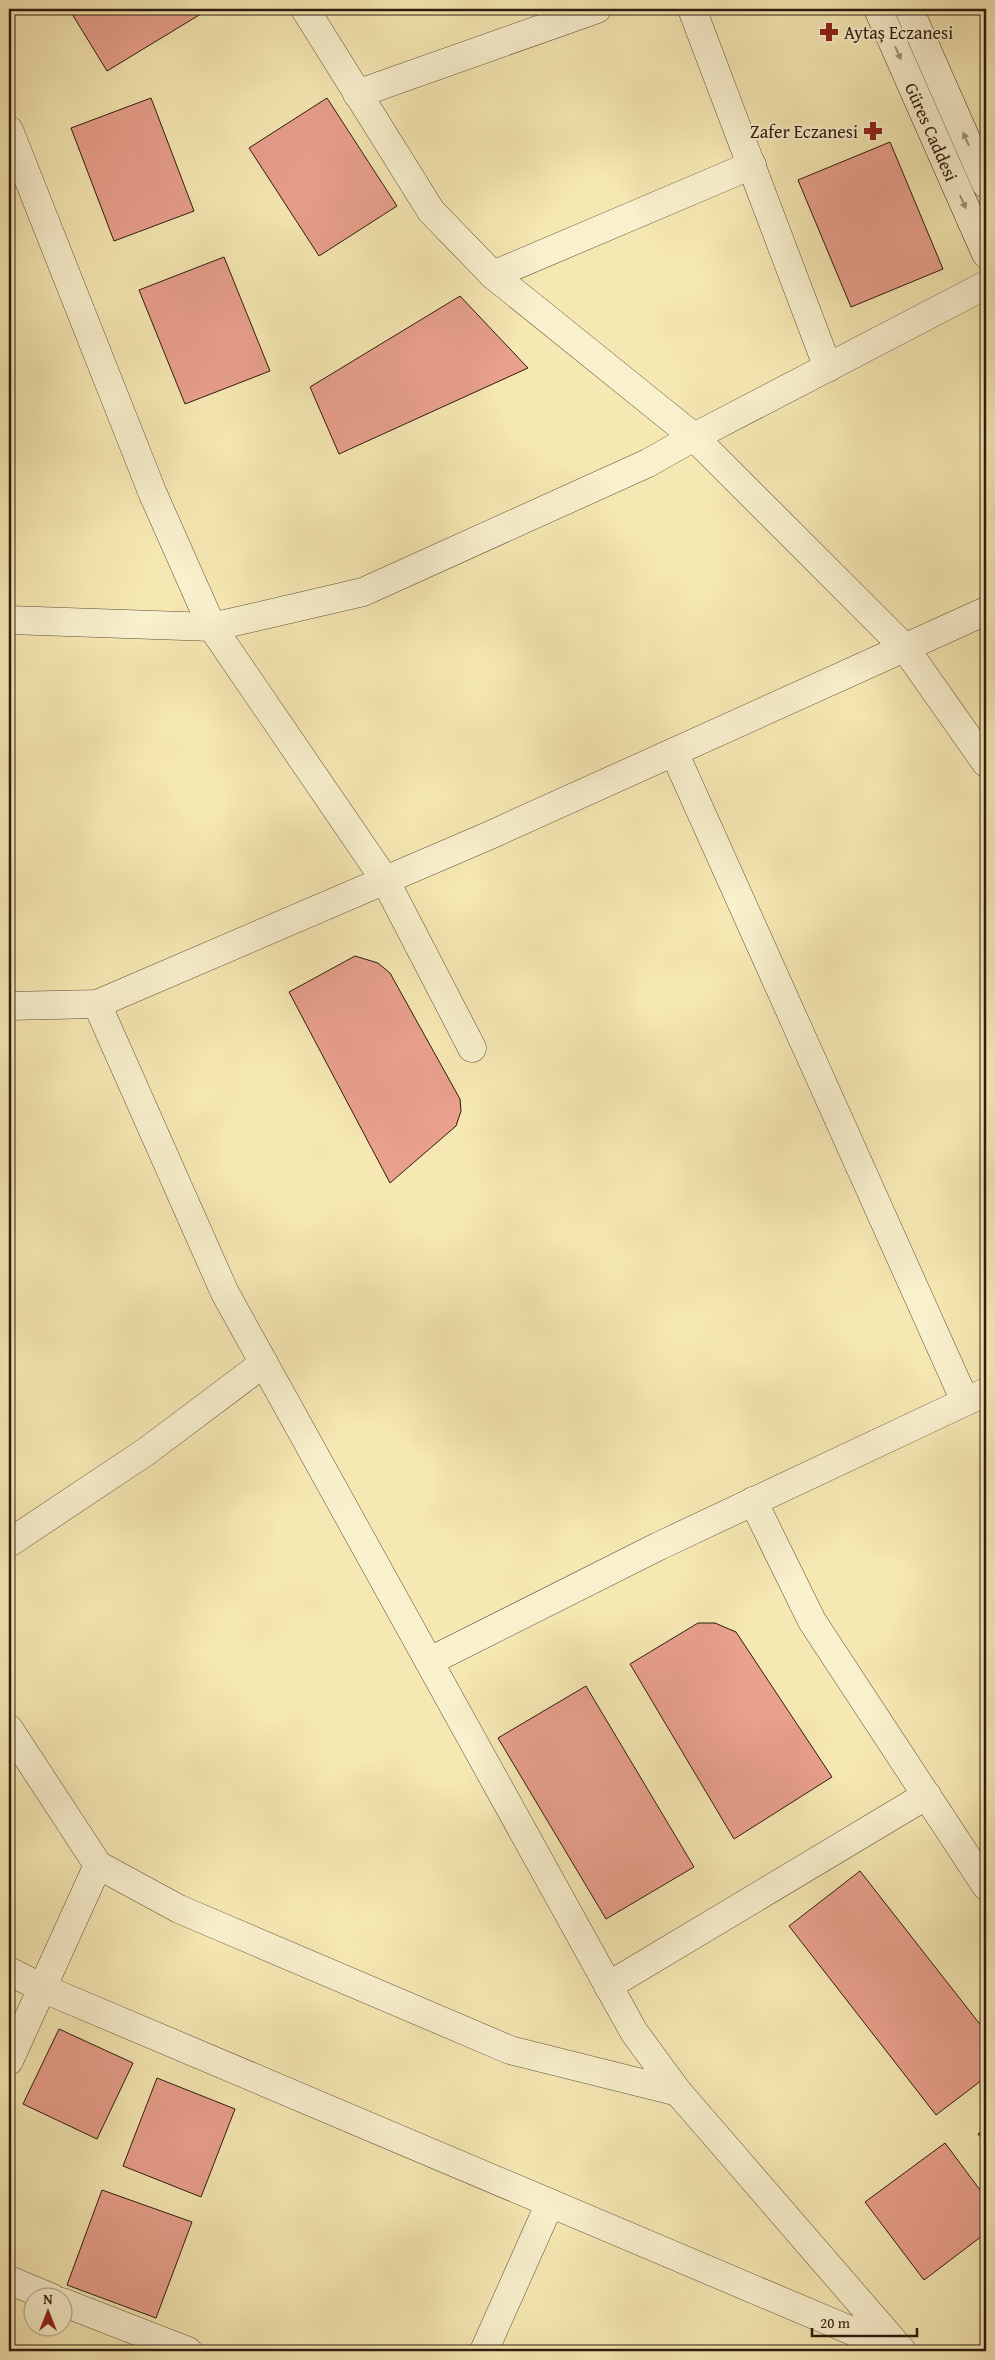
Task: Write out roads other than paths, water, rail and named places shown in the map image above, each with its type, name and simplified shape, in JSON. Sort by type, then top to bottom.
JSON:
[{"type":"street","points":[[305,9],[431,211],[493,275],[694,437],[905,648],[986,763]]},
{"type":"street","points":[[357,94],[596,9]]},
{"type":"street","points":[[692,9],[828,368]]},
{"type":"street","name":"Güres Caddesi","points":[[878,9],[986,254]]},
{"type":"street","points":[[909,9],[986,184]]},
{"type":"street","points":[[9,130],[153,494],[212,627],[385,880],[472,1048]]},
{"type":"street","points":[[493,275],[752,165]]},
{"type":"street","points":[[9,620],[212,627],[363,592],[648,463],[986,284]]},
{"type":"street","points":[[9,1006],[97,1004],[385,880],[986,611]]},
{"type":"street","points":[[430,1661],[659,1546],[976,1396],[674,752]]},
{"type":"street","points":[[97,1004],[225,1293],[634,2032],[678,2092],[901,2351]]},
{"type":"street","points":[[9,1543],[147,1451],[264,1363]]},
{"type":"street","points":[[754,1501],[812,1621],[986,1886]]},
{"type":"street","points":[[9,1729],[98,1865],[179,1909],[510,2050],[678,2092]]},
{"type":"street","points":[[608,1986],[927,1795]]},
{"type":"street","points":[[9,2061],[98,1865]]},
{"type":"street","points":[[9,1971],[42,1988],[901,2351]]},
{"type":"street","points":[[484,2351],[550,2203]]},
{"type":"street","points":[[9,2280],[28,2288]]},
{"type":"street","points":[[72,2306],[188,2351]]},
{"type":"place","name":"Aytaş Eczanesi","points":[[829,32]]},
{"type":"place","name":"Zafer Eczanesi","points":[[873,131]]}]
